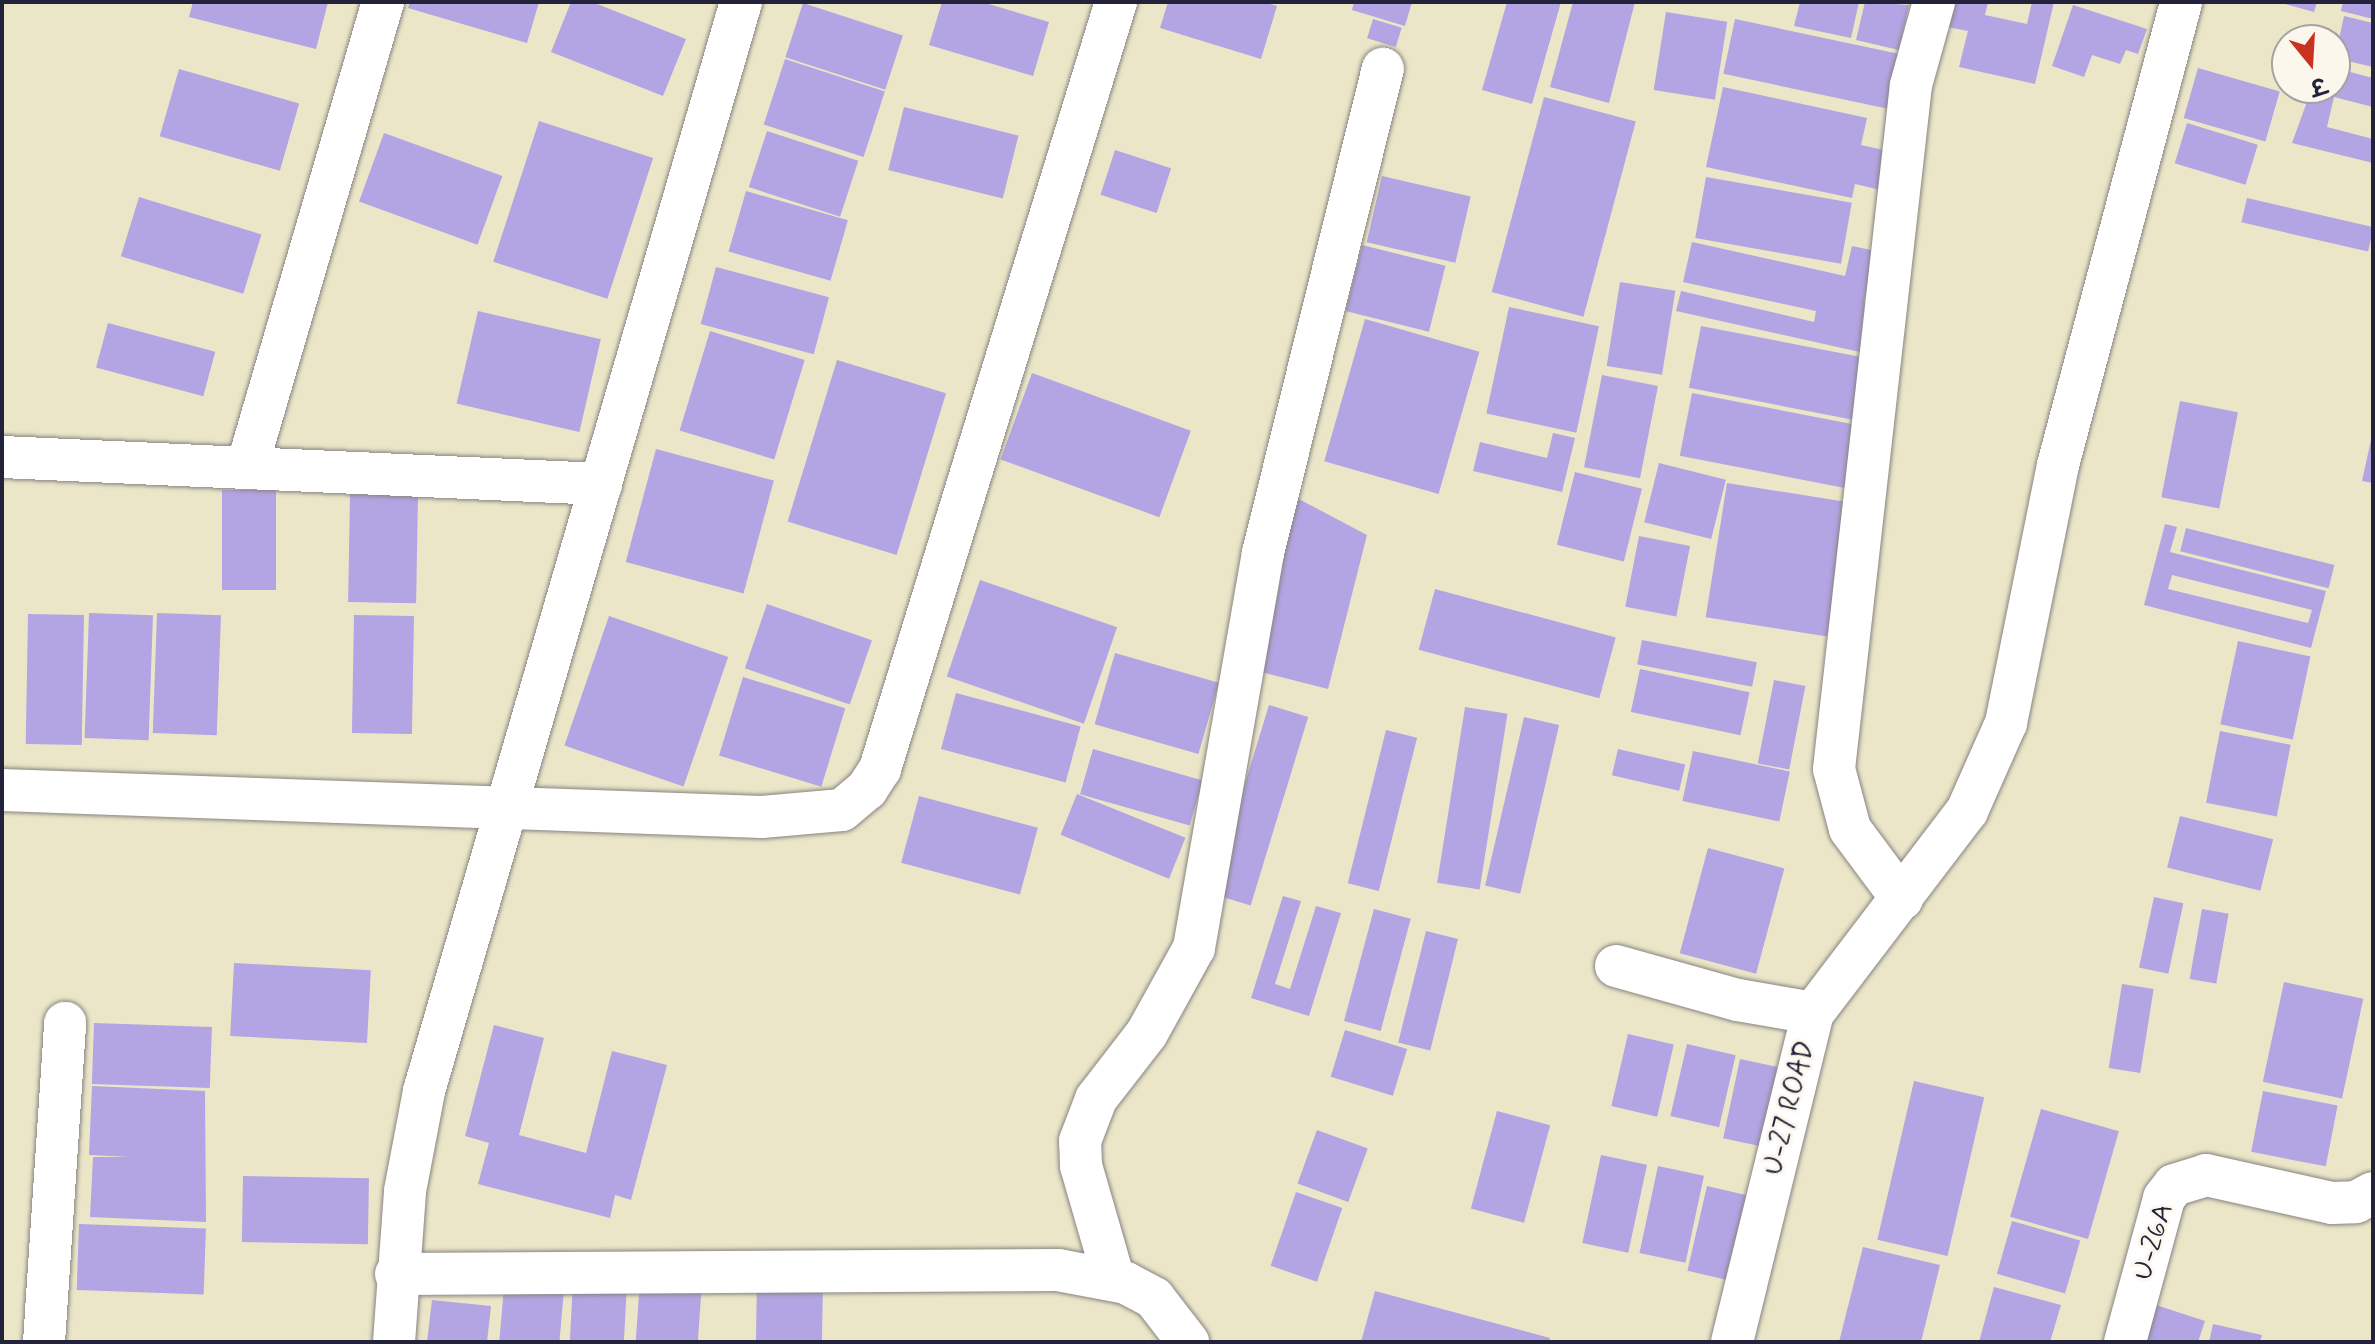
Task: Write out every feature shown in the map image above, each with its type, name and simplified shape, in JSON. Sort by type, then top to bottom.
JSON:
[{"type":"street","points":[[247,467],[383,2]]},
{"type":"street","points":[[394,1342],[396,1274],[424,1091],[741,2]]},
{"type":"street","points":[[2,790],[508,805],[762,817],[842,810],[867,789],[880,769],[1116,2]]},
{"type":"street","points":[[1902,899],[1850,829],[1834,769],[1911,85],[1934,2]]},
{"type":"street","name":"U-27 ROAD","points":[[1732,1342],[1813,1013],[1967,811],[2006,723],[2058,465],[2181,2]]},
{"type":"street","points":[[1114,1280],[1081,1166],[1080,1141],[1096,1099],[1147,1033],[1194,948],[1263,553],[1383,69]]},
{"type":"street","points":[[2,457],[601,484]]},
{"type":"street","points":[[1616,966],[1738,1000],[1813,1013]]},
{"type":"street","points":[[44,1342],[65,1023]]},
{"type":"street","name":"U-26A","points":[[2125,1342],[2164,1198],[2174,1185],[2206,1175],[2332,1203],[2364,1198]]},
{"type":"street","points":[[396,1274],[1058,1270],[1114,1280],[1154,1298],[1188,1342]]},
{"type":"building","points":[[193,2],[328,2],[316,49],[189,17]]},
{"type":"building","points":[[410,2],[539,2],[527,43],[408,8]]},
{"type":"building","points":[[571,2],[592,2],[686,39],[663,96],[551,52]]},
{"type":"building","points":[[942,2],[982,2],[1049,22],[1033,76],[929,45]]},
{"type":"building","points":[[1168,2],[1263,2],[1277,6],[1261,59],[1160,28]]},
{"type":"building","points":[[1354,2],[1412,2],[1405,26],[1352,10]]},
{"type":"building","points":[[1507,2],[1561,2],[1532,104],[1482,90]]},
{"type":"building","points":[[1573,2],[1635,2],[1609,103],[1550,87]]},
{"type":"building","points":[[1800,2],[1859,2],[1851,38],[1794,26]]},
{"type":"building","points":[[1865,2],[1909,5],[1899,50],[1856,40]]},
{"type":"building","points":[[1953,2],[1988,2],[1985,15],[2027,24],[2032,2],[2054,2],[2035,84],[1959,67],[1968,31],[1947,27]]},
{"type":"building","points":[[2278,2],[2317,2],[2314,12]]},
{"type":"building","points":[[2343,2],[2373,2],[2373,19],[2341,11]]},
{"type":"building","points":[[803,3],[903,35],[885,90],[785,57]]},
{"type":"building","points":[[2073,5],[2147,29],[2138,54],[2126,50],[2120,64],[2092,55],[2084,77],[2052,66]]},
{"type":"building","points":[[1666,12],[1727,22],[1715,100],[1654,90]]},
{"type":"building","points":[[2344,16],[2373,23],[2373,67],[2351,62],[2351,24],[2342,24]]},
{"type":"building","points":[[1373,19],[1402,28],[1396,47],[1367,38]]},
{"type":"building","points":[[1735,19],[1910,56],[1898,111],[1723,74]]},
{"type":"building","points":[[785,59],[885,91],[864,157],[764,125]]},
{"type":"building","points":[[2198,68],[2271,89],[2271,104],[2276,104],[2265,141],[2184,118]]},
{"type":"building","points":[[179,69],[299,103],[280,171],[160,136]]},
{"type":"building","points":[[2351,72],[2373,78],[2373,107],[2351,101]]},
{"type":"building","points":[[1723,87],[1867,118],[1861,145],[1893,152],[1885,191],[1855,184],[1852,198],[1706,167]]},
{"type":"building","points":[[1544,97],[1636,122],[1583,317],[1492,292]]},
{"type":"building","points":[[2306,104],[2332,104],[2327,127],[2373,139],[2373,163],[2292,143]]},
{"type":"building","points":[[904,107],[1018,136],[1003,199],[888,170]]},
{"type":"building","points":[[539,121],[653,158],[607,299],[493,262]]},
{"type":"building","points":[[2187,123],[2258,145],[2245,185],[2175,163]]},
{"type":"building","points":[[767,131],[858,161],[840,217],[749,187]]},
{"type":"building","points":[[384,133],[502,176],[477,245],[359,202]]},
{"type":"building","points":[[1115,150],[1171,168],[1157,213],[1100,195]]},
{"type":"building","points":[[1382,176],[1471,196],[1455,263],[1367,242]]},
{"type":"building","points":[[1706,177],[1852,203],[1841,264],[1695,238]]},
{"type":"building","points":[[746,191],[848,220],[831,281],[729,252]]},
{"type":"building","points":[[139,197],[261,234],[243,294],[121,256]]},
{"type":"building","points":[[2247,198],[2373,227],[2368,252],[2241,222]]},
{"type":"building","points":[[1692,242],[1845,276],[1852,246],[1876,251],[1864,302],[1889,308],[1878,356],[1676,311],[1681,291],[1814,322],[1816,311],[1683,282]]},
{"type":"building","points":[[1362,245],[1445,266],[1429,332],[1346,311]]},
{"type":"building","points":[[716,267],[829,297],[814,354],[701,324]]},
{"type":"building","points":[[1620,282],[1675,291],[1662,375],[1607,366]]},
{"type":"building","points":[[1509,307],[1599,326],[1576,433],[1486,414]]},
{"type":"building","points":[[478,311],[601,339],[579,432],[457,404]]},
{"type":"building","points":[[1365,319],[1479,352],[1439,494],[1324,461]]},
{"type":"building","points":[[108,323],[215,352],[203,396],[96,367]]},
{"type":"building","points":[[1701,326],[1878,360],[1866,422],[1689,388]]},
{"type":"building","points":[[710,331],[805,360],[774,459],[680,430]]},
{"type":"building","points":[[837,360],[946,393],[897,555],[788,522]]},
{"type":"building","points":[[1032,373],[1191,431],[1159,517],[1001,459]]},
{"type":"building","points":[[1602,375],[1658,386],[1640,478],[1584,467]]},
{"type":"building","points":[[1692,393],[1865,427],[1853,489],[1680,456]]},
{"type":"building","points":[[2180,401],[2238,412],[2219,508],[2161,497]]},
{"type":"building","points":[[2373,431],[2373,483],[2362,481]]},
{"type":"building","points":[[1553,433],[1575,438],[1562,492],[1473,471],[1480,442],[1547,458]]},
{"type":"building","points":[[656,449],[774,481],[744,594],[626,562]]},
{"type":"building","points":[[1659,463],[1726,480],[1711,539],[1644,522]]},
{"type":"building","points":[[1575,472],[1642,489],[1624,561],[1557,545]]},
{"type":"building","points":[[1727,483],[1848,502],[1827,637],[1706,617]]},
{"type":"building","points":[[222,490],[276,490],[276,590],[222,590]]},
{"type":"building","points":[[350,494],[418,495],[416,603],[348,602]]},
{"type":"building","points":[[1295,497],[1367,535],[1328,689],[1246,668]]},
{"type":"building","points":[[2165,524],[2177,527],[2170,552],[2326,591],[2311,648],[2144,605]],"holes":[[[2172,575],[2312,610],[2308,623],[2168,589]]]},
{"type":"building","points":[[2186,528],[2334,565],[2329,588],[2180,551]]},
{"type":"building","points":[[1639,536],[1690,546],[1676,617],[1625,607]]},
{"type":"building","points":[[980,580],[1117,627],[1084,724],[947,676]]},
{"type":"building","points":[[1435,589],[1616,637],[1599,698],[1419,650]]},
{"type":"building","points":[[767,604],[872,640],[850,704],[745,668]]},
{"type":"building","points":[[89,613],[153,615],[149,740],[85,738]]},
{"type":"building","points":[[157,613],[221,615],[217,735],[153,733]]},
{"type":"building","points":[[28,614],[84,615],[82,745],[26,744]]},
{"type":"building","points":[[354,615],[414,616],[412,734],[352,733]]},
{"type":"building","points":[[609,616],[728,657],[684,787],[564,746]]},
{"type":"building","points":[[1642,640],[1757,662],[1752,687],[1637,665]]},
{"type":"building","points":[[2238,641],[2310,656],[2293,740],[2220,724]]},
{"type":"building","points":[[1115,653],[1219,683],[1198,754],[1095,724]]},
{"type":"building","points":[[1640,669],[1750,692],[1740,735],[1631,712]]},
{"type":"building","points":[[743,677],[845,708],[821,787],[719,755]]},
{"type":"building","points":[[1774,680],[1805,686],[1789,770],[1758,763]]},
{"type":"building","points":[[956,693],[1081,726],[1066,782],[941,749]]},
{"type":"building","points":[[1269,705],[1308,717],[1251,905],[1211,893]]},
{"type":"building","points":[[1465,707],[1507,714],[1480,890],[1437,883]]},
{"type":"building","points":[[1524,717],[1559,725],[1520,894],[1485,886]]},
{"type":"building","points":[[1386,730],[1417,738],[1379,891],[1348,883]]},
{"type":"building","points":[[2220,731],[2291,745],[2277,816],[2206,803]]},
{"type":"building","points":[[1093,749],[1203,780],[1190,826],[1080,794]]},
{"type":"building","points":[[1618,749],[1685,765],[1679,791],[1612,775]]},
{"type":"building","points":[[1693,751],[1790,772],[1779,821],[1682,801]]},
{"type":"building","points":[[1077,794],[1185,838],[1169,879],[1061,835]]},
{"type":"building","points":[[919,796],[1038,828],[1020,894],[901,863]]},
{"type":"building","points":[[2180,816],[2273,839],[2260,891],[2167,867]]},
{"type":"building","points":[[1708,848],[1784,868],[1756,974],[1680,953]]},
{"type":"building","points":[[1283,896],[1301,901],[1275,984],[1290,989],[1316,906],[1341,913],[1309,1016],[1251,998]]},
{"type":"building","points":[[2154,897],[2183,903],[2168,974],[2139,967]]},
{"type":"building","points":[[1374,909],[1411,919],[1381,1031],[1344,1021]]},
{"type":"building","points":[[2202,909],[2229,914],[2216,984],[2190,979]]},
{"type":"building","points":[[1426,931],[1458,939],[1430,1051],[1398,1043]]},
{"type":"building","points":[[234,963],[371,970],[367,1043],[230,1036]]},
{"type":"building","points":[[2284,982],[2363,999],[2342,1099],[2263,1082]]},
{"type":"building","points":[[2122,984],[2154,989],[2140,1073],[2109,1068]]},
{"type":"building","points":[[94,1023],[212,1027],[210,1088],[92,1084]]},
{"type":"building","points":[[494,1025],[544,1038],[519,1135],[586,1153],[612,1051],[667,1065],[631,1200],[615,1195],[610,1218],[478,1184],[489,1143],[465,1136]]},
{"type":"building","points":[[1345,1030],[1407,1049],[1393,1096],[1331,1077]]},
{"type":"building","points":[[1628,1034],[1674,1045],[1657,1117],[1611,1106]]},
{"type":"building","points":[[1687,1044],[1736,1055],[1719,1127],[1670,1116]]},
{"type":"building","points":[[1740,1059],[1787,1069],[1770,1148],[1723,1138]]},
{"type":"building","points":[[1914,1081],[1984,1097],[1947,1256],[1877,1240]]},
{"type":"building","points":[[92,1086],[205,1091],[206,1222],[90,1217],[93,1157],[130,1157],[89,1155]]},
{"type":"building","points":[[2263,1091],[2338,1106],[2326,1166],[2251,1152]]},
{"type":"building","points":[[2041,1109],[2119,1131],[2088,1239],[2010,1217]]},
{"type":"building","points":[[1497,1111],[1550,1125],[1524,1223],[1471,1209]]},
{"type":"building","points":[[1317,1130],[1368,1148],[1348,1202],[1298,1184]]},
{"type":"building","points":[[1601,1155],[1647,1165],[1628,1253],[1582,1243]]},
{"type":"building","points":[[1658,1166],[1704,1176],[1685,1263],[1639,1253]]},
{"type":"building","points":[[243,1176],[369,1178],[368,1244],[242,1242]]},
{"type":"building","points":[[1707,1186],[1758,1198],[1738,1282],[1687,1271]]},
{"type":"building","points":[[1296,1192],[1342,1208],[1317,1282],[1271,1266]]},
{"type":"building","points":[[2012,1221],[2080,1241],[2065,1293],[1997,1274]]},
{"type":"building","points":[[79,1224],[206,1228],[204,1294],[77,1290]]},
{"type":"building","points":[[1863,1247],[1940,1265],[1921,1342],[1839,1342]]},
{"type":"building","points":[[757,1279],[823,1280],[822,1342],[756,1342]]},
{"type":"building","points":[[640,1280],[702,1284],[698,1342],[636,1342]]},
{"type":"building","points":[[573,1281],[627,1284],[624,1342],[570,1342]]},
{"type":"building","points":[[504,1287],[564,1292],[559,1342],[499,1342]]},
{"type":"building","points":[[1994,1287],[2061,1305],[2050,1342],[1979,1342]]},
{"type":"building","points":[[1375,1291],[1550,1338],[1549,1342],[1361,1342]]},
{"type":"building","points":[[432,1300],[491,1306],[487,1342],[427,1342]]},
{"type":"building","points":[[2156,1305],[2205,1321],[2198,1342],[2143,1342]]},
{"type":"building","points":[[2213,1324],[2262,1335],[2260,1342],[2209,1342]]}]
